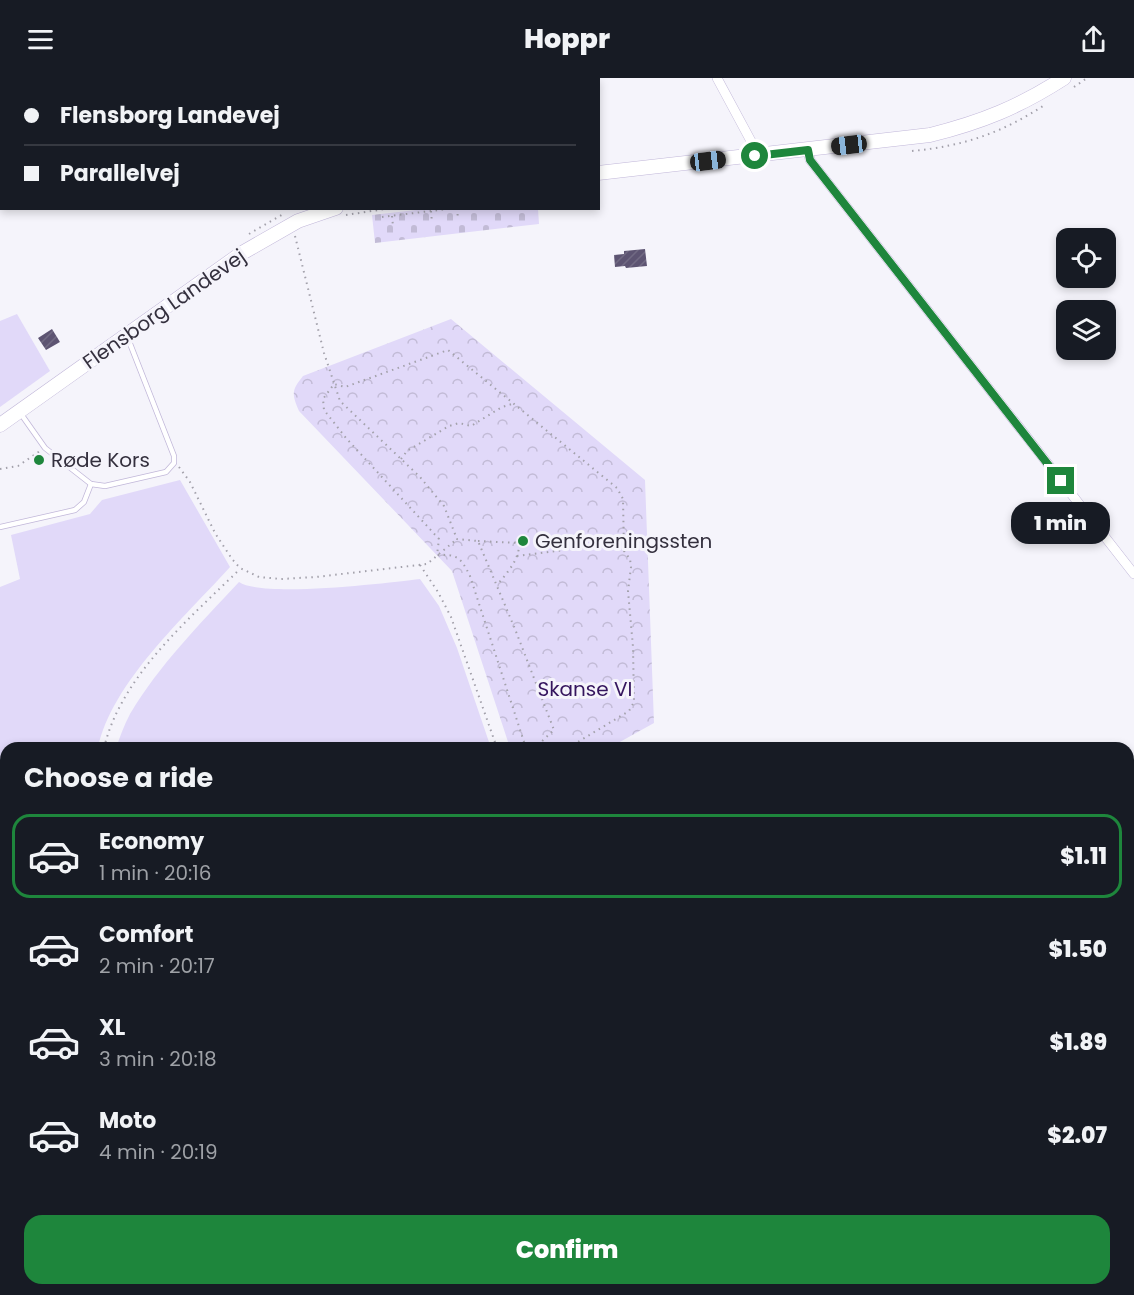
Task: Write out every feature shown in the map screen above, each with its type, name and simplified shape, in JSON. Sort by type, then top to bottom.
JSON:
[{"type":"street","points":[[717,78],[752,143],[755,156]]},
{"type":"street","points":[[600,173],[930,135],[969,126],[1004,113],[1064,78]]},
{"type":"street","points":[[808,150],[810,160],[1134,574]]},
{"type":"street","name":"Flensborg Landevej","points":[[0,425],[242,253],[298,221],[337,213]]},
{"type":"lane","points":[[20,411],[45,448],[91,484],[105,486],[166,472],[174,463],[174,456],[127,336]]},
{"type":"lane","points":[[0,527],[75,510],[84,502],[91,484]]},
{"type":"path","points":[[337,213],[369,210]]},
{"type":"path","points":[[382,217],[439,210]]},
{"type":"path","points":[[456,210],[458,219]]},
{"type":"path","points":[[431,211],[432,223]]},
{"type":"path","points":[[392,216],[393,225]]},
{"type":"path","points":[[295,233],[324,353],[340,400],[401,459],[444,506],[457,539]]},
{"type":"path","points":[[334,384],[345,387],[448,350],[617,488],[623,499],[624,551],[630,559],[631,567],[628,591],[633,647],[634,702],[629,711],[578,742]]},
{"type":"path","points":[[334,384],[323,399],[324,410],[439,539],[437,555]]},
{"type":"path","points":[[401,459],[407,451],[449,426],[459,423],[471,426],[502,407],[513,404]]},
{"type":"path","points":[[0,469],[18,466],[45,448]]},
{"type":"path","points":[[174,463],[190,482],[224,549],[240,568],[259,577],[281,579],[427,564],[457,539],[519,543],[520,551],[498,585]]},
{"type":"path","points":[[478,541],[498,585],[554,730],[541,742]]},
{"type":"path","points":[[517,556],[597,546],[603,543],[624,543]]},
{"type":"path","points":[[437,555],[456,556],[464,564],[470,576],[524,742]]},
{"type":"path","points":[[420,565],[451,617],[495,742]]},
{"type":"path","points":[[106,742],[123,703],[148,664],[176,631],[240,568]]},
{"type":"green space","points":[[416,210],[538,210],[539,224],[375,243],[372,215]]},
{"type":"green space","points":[[17,314],[50,371],[0,407],[0,321]]},
{"type":"green space","name":"Skanse VI","points":[[451,319],[645,480],[654,723],[620,742],[508,742],[452,571],[299,411],[294,396],[296,385],[303,376]]},
{"type":"green space","points":[[180,480],[230,567],[172,629],[134,675],[118,699],[100,742],[0,742],[0,587],[20,579],[11,535],[90,514],[102,500]]},
{"type":"green space","points":[[420,579],[439,606],[457,648],[489,742],[118,742],[130,714],[154,678],[239,582],[252,587],[272,589],[355,586]]},
{"type":"building","points":[[645,249],[647,266],[615,267],[614,255],[624,254],[624,251]]},
{"type":"building","points":[[52,329],[60,342],[46,350],[38,338]]},
{"type":"place","name":"Røde Kors","points":[[39,460]]},
{"type":"place","name":"Genforeningssten","points":[[523,541]]},
{"type":"route","points":[[755,156],[808,150],[810,160],[1061,481]]}]
